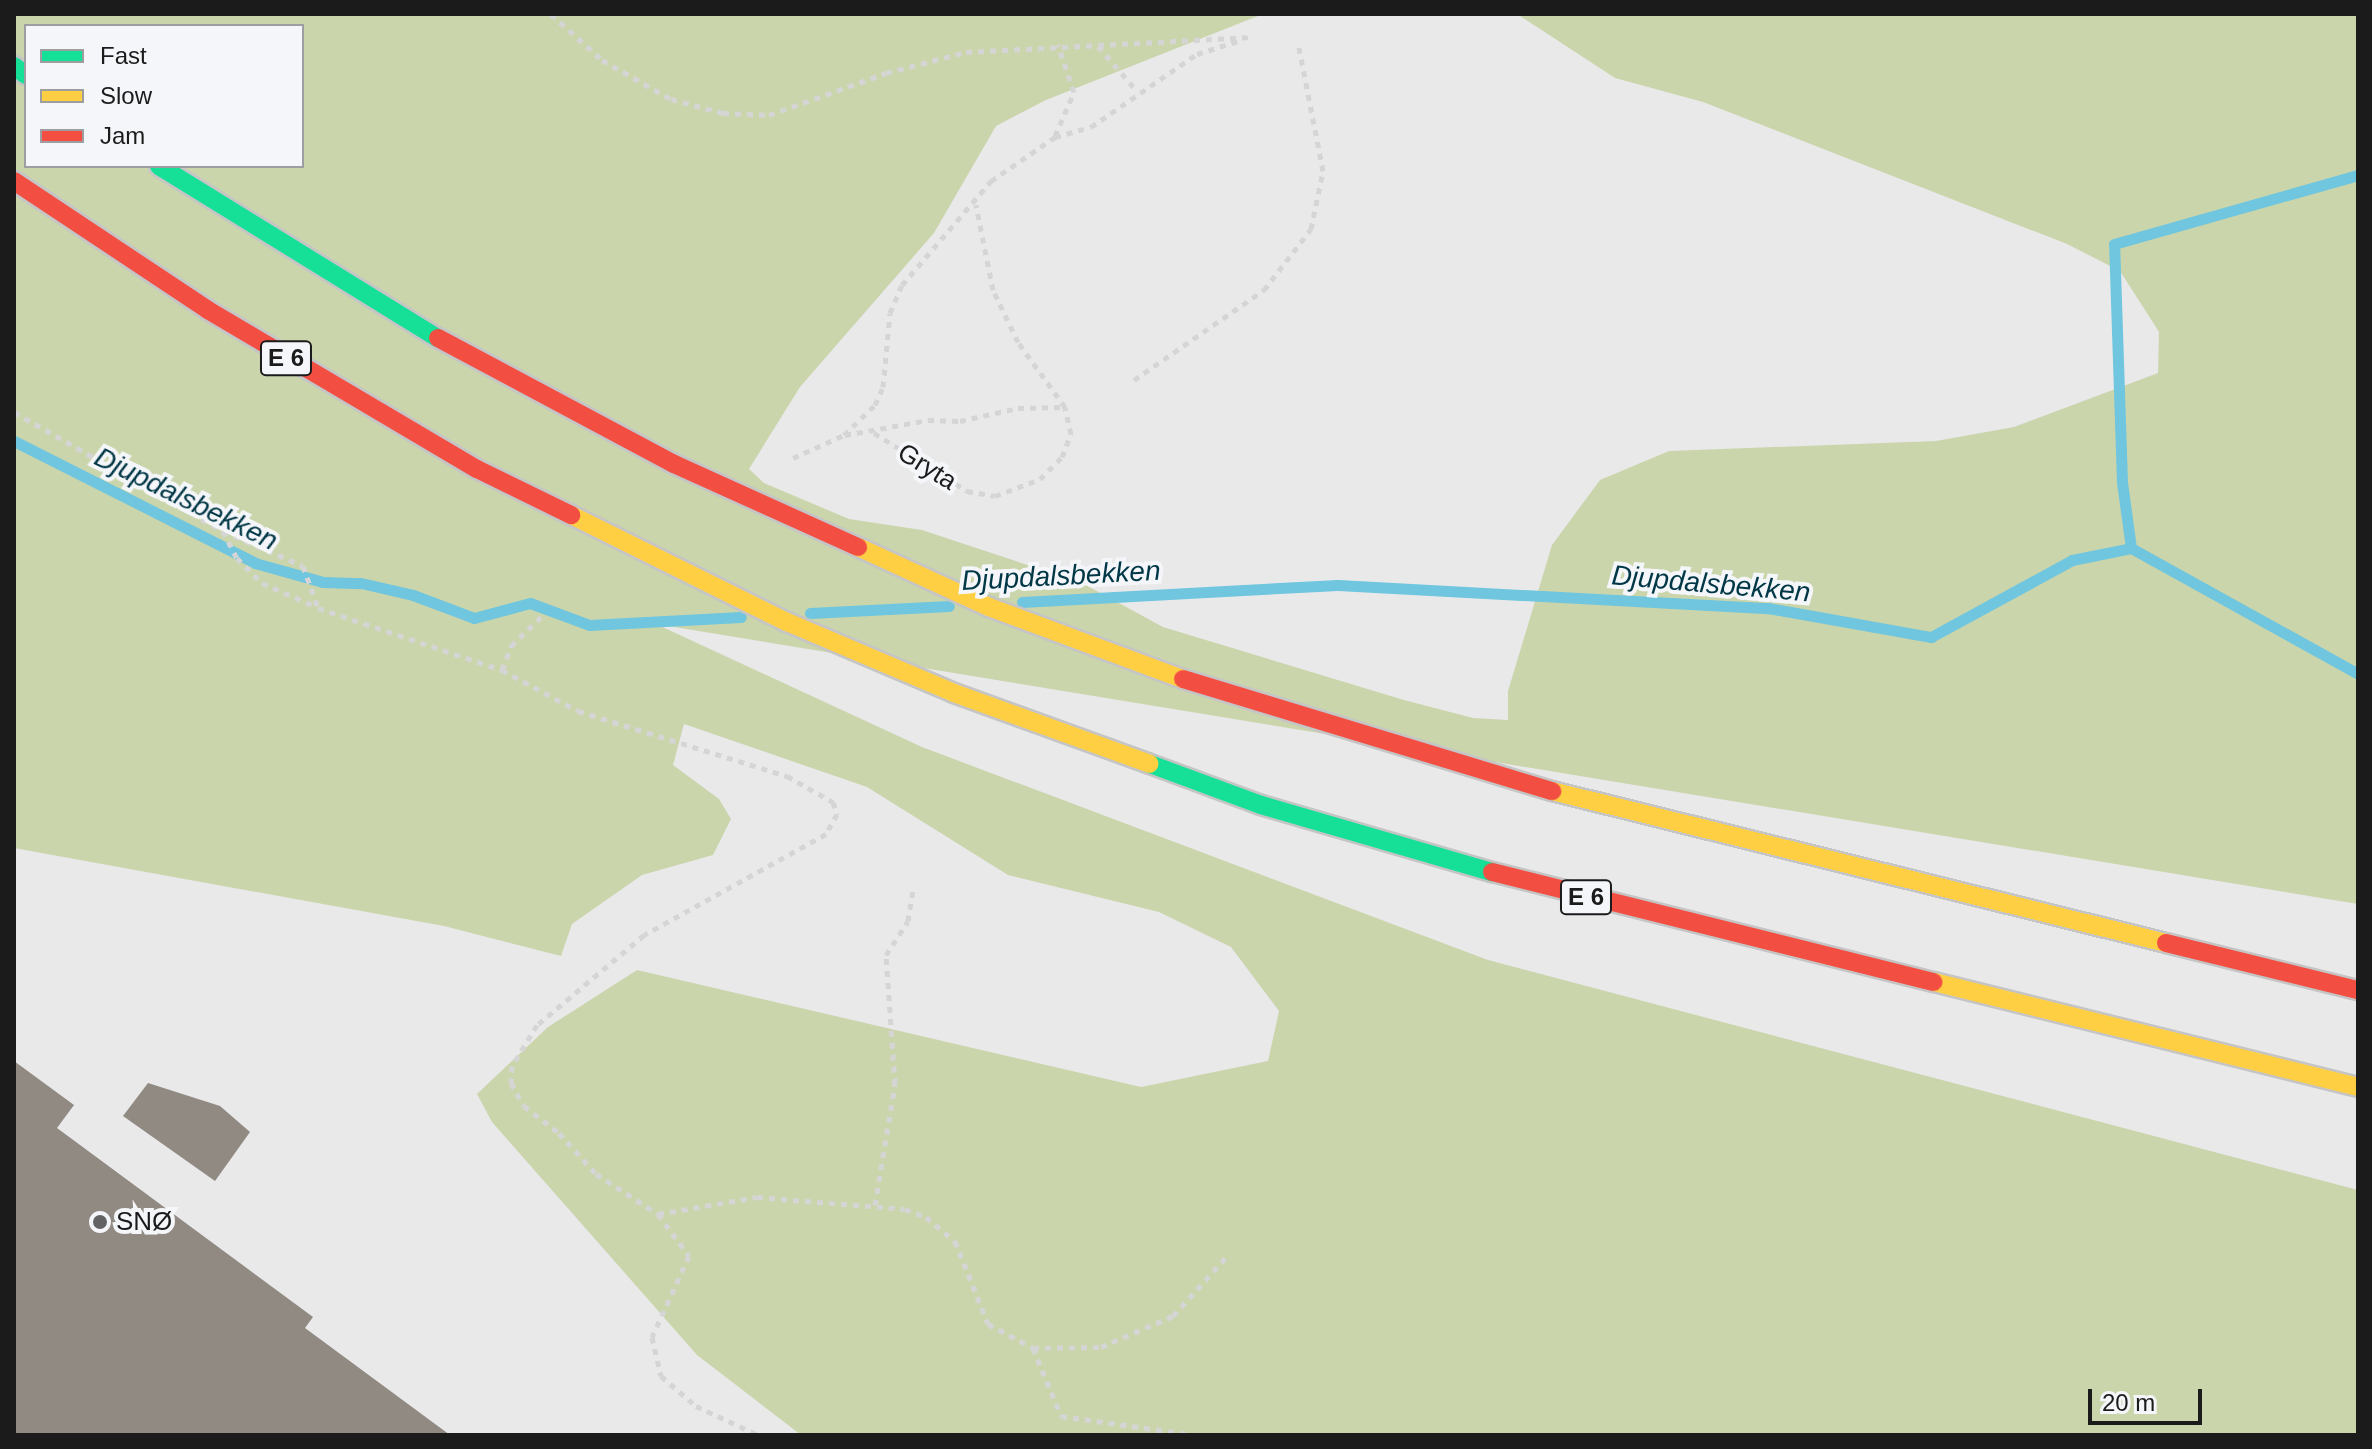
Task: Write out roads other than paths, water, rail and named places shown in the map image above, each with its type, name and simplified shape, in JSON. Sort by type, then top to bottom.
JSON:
[{"type":"highway","points":[[162,168],[367,297],[674,464],[989,607],[1146,666],[1289,715],[1552,791],[2358,990]]},
{"type":"highway","name":"E 6","points":[[14,181],[208,310],[477,469],[787,622],[954,693],[1261,805],[1527,882],[2358,1087]]},
{"type":"waterway","points":[[2131,548],[2122,482],[2114,244],[2358,175]]},
{"type":"waterway","name":"Djupdalsbekken","points":[[14,441],[255,563],[323,582],[361,583],[413,595],[474,618],[530,603],[589,625],[741,617]]},
{"type":"waterway","points":[[2131,548],[2358,674]]},
{"type":"waterway","name":"Djupdalsbekken","points":[[1022,602],[1338,585],[1768,608],[1931,637],[2072,560],[2131,548]]},
{"type":"waterway","name":"Djupdalsbekken","points":[[810,613],[949,606]]},
{"type":"place","name":"SNØ","points":[[100,1222]]}]
